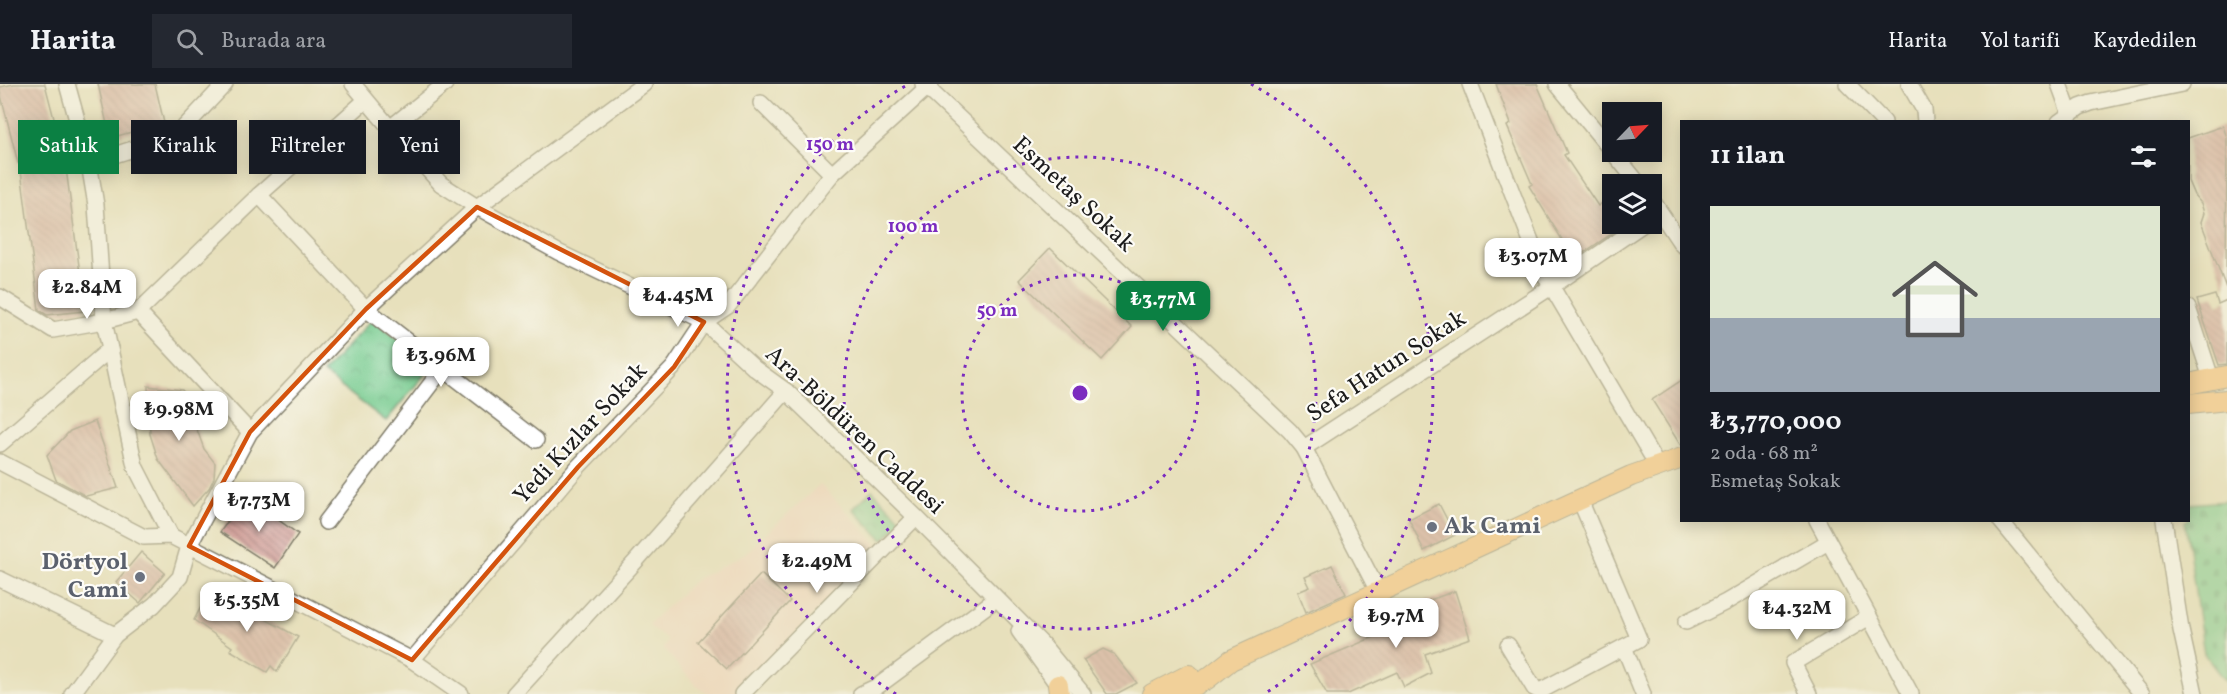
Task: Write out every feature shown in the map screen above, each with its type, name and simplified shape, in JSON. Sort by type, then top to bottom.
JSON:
[{"type":"main road","points":[[2190,384],[2219,377]]},
{"type":"main road","points":[[2190,404],[2227,400]]},
{"type":"main road","points":[[1152,694],[1208,666],[1231,660],[1657,465],[1680,459]]},
{"type":"main road","points":[[1182,693],[1207,679],[1231,660]]},
{"type":"street","points":[[67,84],[77,120]]},
{"type":"street","points":[[119,153],[177,135],[225,84]]},
{"type":"street","name":"Ara-Böldüren Caddesi","points":[[353,84],[383,120]]},
{"type":"street","points":[[400,120],[445,84]]},
{"type":"street","points":[[72,694],[115,635],[154,605],[180,577],[189,546],[250,432],[366,309],[477,207],[645,84]]},
{"type":"street","points":[[1470,84],[1551,287],[1657,465]]},
{"type":"street","points":[[1557,84],[1631,174]]},
{"type":"street","points":[[1847,84],[1882,120]]},
{"type":"street","points":[[1909,84],[1924,110],[1925,120]]},
{"type":"street","points":[[2059,84],[2064,118],[2080,107],[2091,103],[2142,89],[2182,84]]},
{"type":"street","name":"Yedi Kızlar Sokak","points":[[412,660],[578,467],[674,367],[704,322],[728,306],[832,174],[927,85]]},
{"type":"street","name":"Esmetaş Sokak","points":[[927,85],[1290,431],[1304,448],[1379,593]]},
{"type":"street","points":[[0,297],[53,330],[138,312],[259,195],[366,100]]},
{"type":"street","points":[[762,103],[832,174]]},
{"type":"street","points":[[91,174],[96,205],[104,321],[135,466],[171,536]]},
{"type":"street","name":"Ara-Böldüren Caddesi","points":[[432,174],[441,184],[477,207],[558,252],[704,322],[754,368],[786,391],[916,517],[1041,643],[1083,694]]},
{"type":"street","points":[[259,195],[366,309],[536,440]]},
{"type":"street","points":[[1662,218],[1680,242]]},
{"type":"street","name":"Sefa Hatun Sokak","points":[[1304,448],[1628,234]]},
{"type":"street","points":[[138,312],[250,432]]},
{"type":"street","points":[[2190,312],[2219,377]]},
{"type":"street","points":[[0,444],[110,349]]},
{"type":"street","points":[[326,522],[442,368]]},
{"type":"street","points":[[514,694],[635,562],[786,391]]},
{"type":"street","points":[[0,462],[144,537],[171,536],[412,660],[461,694]]},
{"type":"street","points":[[1508,645],[1534,688],[1540,691],[1563,687],[1640,639],[1580,500]]},
{"type":"street","points":[[742,694],[916,517]]},
{"type":"street","points":[[1818,522],[1911,694]]},
{"type":"street","points":[[2002,522],[2142,694]]},
{"type":"street","points":[[2163,522],[2181,630],[2195,694]]},
{"type":"street","points":[[1686,622],[1726,602],[1828,542]]},
{"type":"street","points":[[0,579],[115,635]]},
{"type":"street","points":[[861,694],[878,686],[996,599]]},
{"type":"street","name":"Ara-Böldüren Caddesi","points":[[996,599],[1060,691]]},
{"type":"street","points":[[1809,694],[1793,663],[1869,617]]},
{"type":"street","points":[[1624,647],[1643,694]]},
{"type":"highlighted area","points":[[477,207],[704,322],[674,367],[578,467],[412,660],[189,546],[250,432],[366,309]]},
{"type":"shaded area","points":[[820,484],[879,546],[737,694],[709,694],[696,686],[663,648],[668,640],[648,625],[695,580],[746,553]]},
{"type":"green space","points":[[373,318],[430,368],[386,421],[323,373]]},
{"type":"green space","points":[[872,490],[903,521],[883,540],[853,509]]},
{"type":"green space","points":[[2227,501],[2227,684],[2204,654],[2185,522],[2190,522],[2190,504]]},
{"type":"building","points":[[14,84],[45,84],[54,120],[18,120],[18,163],[0,92],[0,87]]},
{"type":"building","points":[[98,84],[155,84],[163,120],[131,120],[131,132],[119,136],[119,120],[106,120]]},
{"type":"building","points":[[1496,84],[1537,84],[1567,153],[1564,155],[1598,206],[1602,203],[1602,234],[1611,234],[1574,259],[1529,186],[1532,184],[1507,126],[1511,124]]},
{"type":"building","points":[[2223,126],[2227,138],[2226,288],[2201,222],[2204,213],[2201,203],[2190,186],[2190,137]]},
{"type":"building","points":[[21,174],[67,174],[85,311],[47,315],[39,310]]},
{"type":"building","points":[[1050,248],[1132,327],[1102,360],[1019,280]]},
{"type":"building","points":[[2215,295],[2218,304],[2227,300],[2227,364],[2219,365],[2197,300]]},
{"type":"building","points":[[1680,381],[1680,444],[1652,400]]},
{"type":"building","points":[[148,386],[182,390],[191,402],[196,427],[204,449],[215,463],[214,478],[209,488],[193,506],[158,459],[150,434]]},
{"type":"building","points":[[95,421],[118,488],[86,496],[56,480],[47,455],[70,431]]},
{"type":"building","points":[[246,497],[298,534],[275,568],[220,532]]},
{"type":"building","name":"Ak Cami","points":[[1439,504],[1455,535],[1424,551],[1409,519]]},
{"type":"building","name":"Dörtyol Cami","points":[[141,552],[165,573],[140,603],[116,582]]},
{"type":"building","points":[[1332,565],[1346,594],[1306,612],[1298,592],[1310,587],[1305,577]]},
{"type":"building","points":[[761,574],[790,601],[727,669],[698,642]]},
{"type":"building","points":[[1455,591],[1470,638],[1425,654],[1431,673],[1404,687],[1397,672],[1348,694],[1327,694],[1310,664],[1381,634],[1419,614],[1416,605]]},
{"type":"building","points":[[222,598],[229,599],[298,637],[277,672],[271,666],[267,672],[230,650],[232,647],[194,620],[202,605]]},
{"type":"building","points":[[1103,649],[1114,654],[1137,683],[1116,694],[1107,694],[1083,660]]},
{"type":"place","name":"Ak Cami","points":[[1432,527]]},
{"type":"place","name":"Dörtyol Cami","points":[[140,577]]}]
